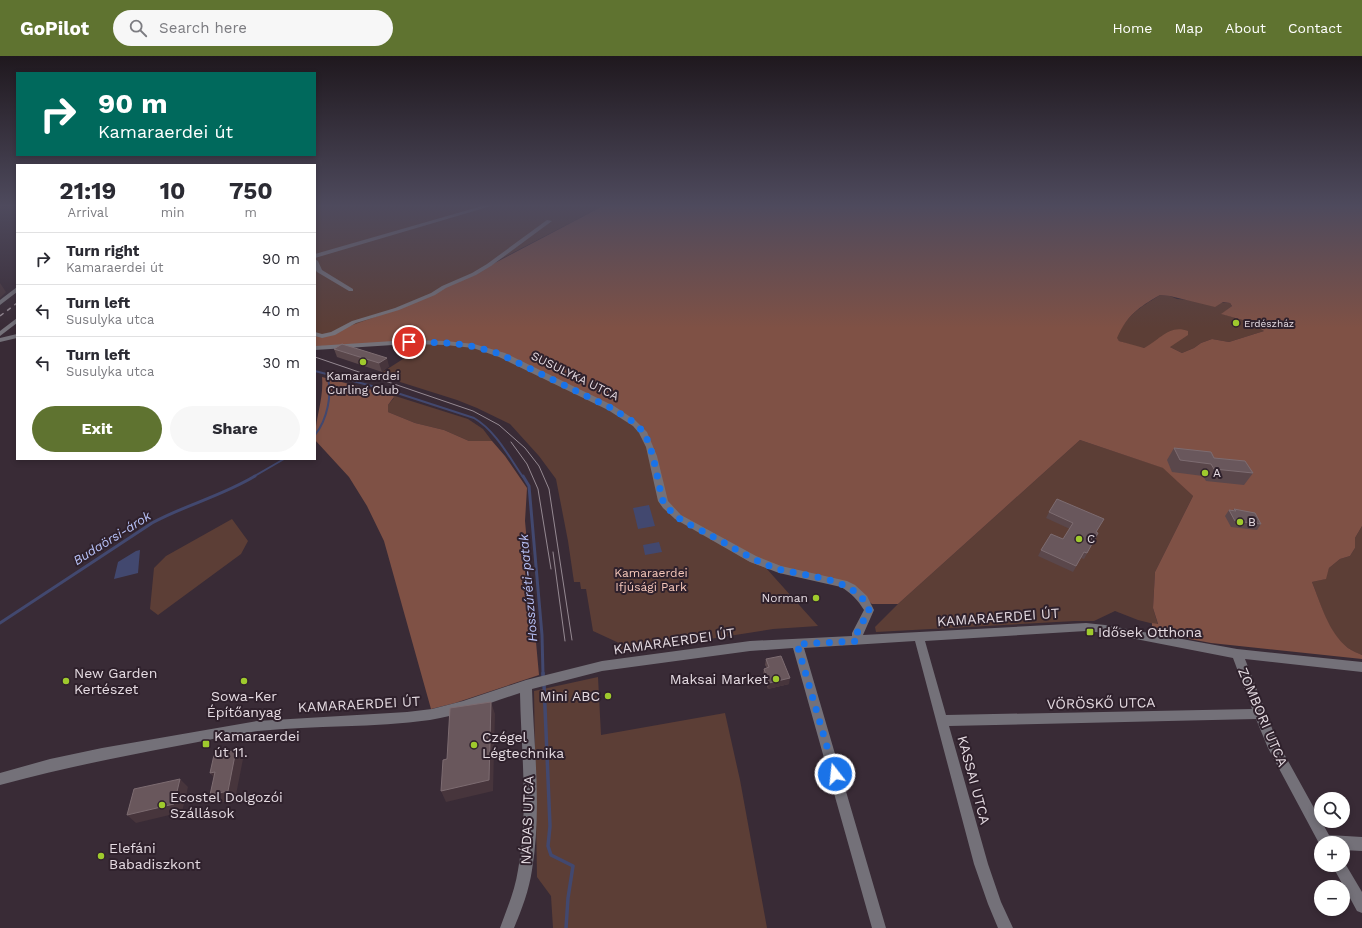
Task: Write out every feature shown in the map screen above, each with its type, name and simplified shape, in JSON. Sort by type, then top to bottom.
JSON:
[{"type":"street","points":[[316,256],[347,247]]},
{"type":"street","points":[[316,334],[322,336],[333,334],[354,322],[397,309],[433,294],[489,265],[515,247]]},
{"type":"street","points":[[316,264],[319,271],[352,290]]},
{"type":"street","points":[[0,303],[16,290]]},
{"type":"street","points":[[0,334],[16,321]]},
{"type":"street","points":[[0,340],[16,336]]},
{"type":"street","name":"SUSULYKA UTCA","points":[[316,348],[409,342],[446,343],[474,346],[502,355],[611,408],[628,418],[642,431],[649,446],[663,501],[678,518],[753,559],[771,566],[843,584],[858,594],[867,603],[869,610],[857,633],[858,641]]},
{"type":"street","name":"KAMARAERDEI ÚT","points":[[0,779],[88,757],[257,726],[394,718],[432,714],[463,706],[551,678],[597,668],[678,654],[744,647],[919,638],[1074,627],[1097,628],[1237,654],[1362,667]]},
{"type":"street","name":"KASSAI UTCA","points":[[919,638],[981,864],[995,904],[1006,928]]},
{"type":"street","points":[[797,644],[879,928]]},
{"type":"street","name":"ZOMBORI UTCA","points":[[1237,654],[1272,744],[1289,778],[1322,836]]},
{"type":"street","name":"NÁDAS UTCA","points":[[507,928],[514,915],[525,879],[530,829],[532,684]]},
{"type":"street","name":"VÖRÖSKŐ UTCA","points":[[942,721],[1260,714]]},
{"type":"street","name":"ZOMBORI UTCA","points":[[1350,844],[1362,844]]},
{"type":"street","points":[[1343,872],[1362,906]]},
{"type":"green space","points":[[316,247],[524,247],[433,294],[333,334],[316,334]]},
{"type":"green space","points":[[1160,295],[1170,296],[1177,299],[1230,303],[1232,306],[1222,314],[1246,321],[1264,331],[1229,342],[1212,339],[1182,353],[1170,347],[1140,348],[1119,341],[1116,338],[1129,318],[1140,308]]},
{"type":"green space","name":"Kamaraerdei Ifjúsági Park","points":[[428,343],[473,347],[497,354],[609,409],[633,425],[726,546],[748,561],[766,568],[818,626],[773,629],[620,653],[619,643],[593,631],[586,589],[581,589],[580,582],[574,582],[556,479],[539,456],[510,424],[457,400],[378,375]]},
{"type":"green space","points":[[392,395],[468,419],[483,429],[492,441],[469,441],[444,430],[415,423],[388,412],[388,405],[394,398]]},
{"type":"green space","points":[[1080,440],[1164,468],[1193,496],[1155,572],[1153,608],[1158,625],[1138,620],[1115,611],[1094,621],[876,632],[875,627],[898,604]]},
{"type":"green space","points":[[232,519],[248,541],[241,554],[158,615],[150,609],[154,568],[166,556]]},
{"type":"green space","points":[[1362,526],[1362,655],[1348,648],[1335,634],[1326,617],[1312,582],[1325,579],[1329,568],[1340,559],[1350,556],[1355,548],[1355,538]]},
{"type":"green space","points":[[598,677],[601,735],[725,713],[740,780],[767,928],[553,928],[551,896],[537,877],[534,691]]},
{"type":"shaded area","points":[[526,247],[1362,247],[1362,526],[1355,538],[1355,548],[1350,556],[1340,559],[1329,568],[1326,579],[1312,582],[1326,617],[1335,634],[1348,648],[1362,655],[1362,659],[1211,643],[1158,633],[1152,626],[1152,623],[1158,624],[1153,608],[1155,572],[1193,496],[1163,468],[1080,440],[898,604],[872,604],[854,589],[766,568],[748,561],[668,511],[644,438],[633,425],[609,409],[497,354],[473,347],[428,343],[316,347],[316,335],[322,336],[397,309],[474,274]],"holes":[[[1160,295],[1215,307],[1223,302],[1230,303],[1232,306],[1221,314],[1246,321],[1264,331],[1229,342],[1212,339],[1182,353],[1170,347],[1188,335],[1188,331],[1181,329],[1170,331],[1144,348],[1119,341],[1117,338],[1125,323],[1134,312]]]},
{"type":"shaded area","points":[[322,377],[392,395],[394,397],[388,405],[388,412],[415,423],[444,430],[469,441],[492,441],[505,456],[527,488],[525,521],[539,675],[455,703],[431,709],[384,541],[367,506],[349,477],[316,441],[316,424],[322,393]]},
{"type":"water","points":[[649,505],[655,526],[638,529],[633,508]]},
{"type":"water","points":[[659,542],[662,552],[645,555],[643,545]]},
{"type":"water","points":[[140,550],[138,573],[114,579],[118,562]]},
{"type":"building","points":[[342,344],[387,358],[379,363],[334,349]]},
{"type":"building","points":[[1174,448],[1211,452],[1214,458],[1245,461],[1253,473],[1214,469],[1211,464],[1180,460]]},
{"type":"building","name":"C","points":[[1057,499],[1104,519],[1096,532],[1098,533],[1087,553],[1084,552],[1076,566],[1041,550],[1051,534],[1063,539],[1073,523],[1049,512]]},
{"type":"building","points":[[1234,509],[1255,513],[1261,524],[1235,521],[1229,510],[1236,511]]},
{"type":"building","name":"Maksai Market","points":[[781,656],[790,678],[769,683],[764,669],[769,667],[766,659]]},
{"type":"building","name":"Czégel Légtechnika","points":[[491,702],[489,780],[441,791],[443,760],[447,759],[450,708]]},
{"type":"building","points":[[236,750],[228,791],[210,795],[215,772],[210,773],[214,755]]},
{"type":"building","points":[[180,779],[174,804],[127,815],[134,789]]},
{"type":"waterway","name":"Hosszúréti-patak","points":[[316,371],[391,391],[474,418],[482,423],[495,437],[523,477]]},
{"type":"waterway","name":"Budaörsi-árok","points":[[316,434],[323,422],[328,406],[329,382],[327,375]]},
{"type":"waterway","name":"Budaörsi-árok","points":[[253,477],[282,460]]},
{"type":"waterway","name":"Budaörsi-árok","points":[[0,623],[152,523],[230,489],[255,476]]},
{"type":"waterway","name":"Hosszúréti-patak","points":[[523,476],[529,486],[542,635],[543,674]]},
{"type":"waterway","name":"Hosszúréti-patak","points":[[543,674],[543,679]]},
{"type":"waterway","name":"Hosszúréti-patak","points":[[544,684],[550,826],[548,846],[551,855],[573,866],[568,898],[566,928]]},
{"type":"tram line","points":[[316,357],[473,411],[499,425],[525,448],[539,466],[549,489],[572,640]]},
{"type":"tram line","points":[[511,442],[527,464],[538,489],[551,569]]},
{"type":"tram line","points":[[553,552],[565,641]]},
{"type":"railway","points":[[0,316],[16,304]]},
{"type":"place","name":"Erdészház","points":[[1236,323]]},
{"type":"place","name":"Kamaraerdei Curling Club","points":[[363,362]]},
{"type":"place","name":"A","points":[[1205,473]]},
{"type":"place","name":"B","points":[[1240,522]]},
{"type":"place","name":"C","points":[[1079,539]]},
{"type":"place","name":"Norman","points":[[816,598]]},
{"type":"place","name":"Idősek Otthona","points":[[1090,632]]},
{"type":"place","name":"Maksai Market","points":[[776,679]]},
{"type":"place","name":"New Garden Kertészet","points":[[66,681]]},
{"type":"place","name":"Sowa-Ker Építőanyag","points":[[244,681]]},
{"type":"place","name":"Mini ABC","points":[[608,696]]},
{"type":"place","name":"Kamaraerdei út 11.","points":[[206,744]]},
{"type":"place","name":"Czégel Légtechnika","points":[[474,745]]},
{"type":"place","name":"Ecostel Dolgozói Szállások","points":[[162,805]]},
{"type":"place","name":"Elefáni Babadiszkont","points":[[101,856]]},
{"type":"route","points":[[409,342],[463,344],[487,349],[611,408],[628,418],[642,431],[647,439],[663,501],[678,518],[753,559],[779,569],[843,584],[851,588],[867,603],[869,610],[866,618],[858,630],[858,641],[797,644],[835,774]]}]
